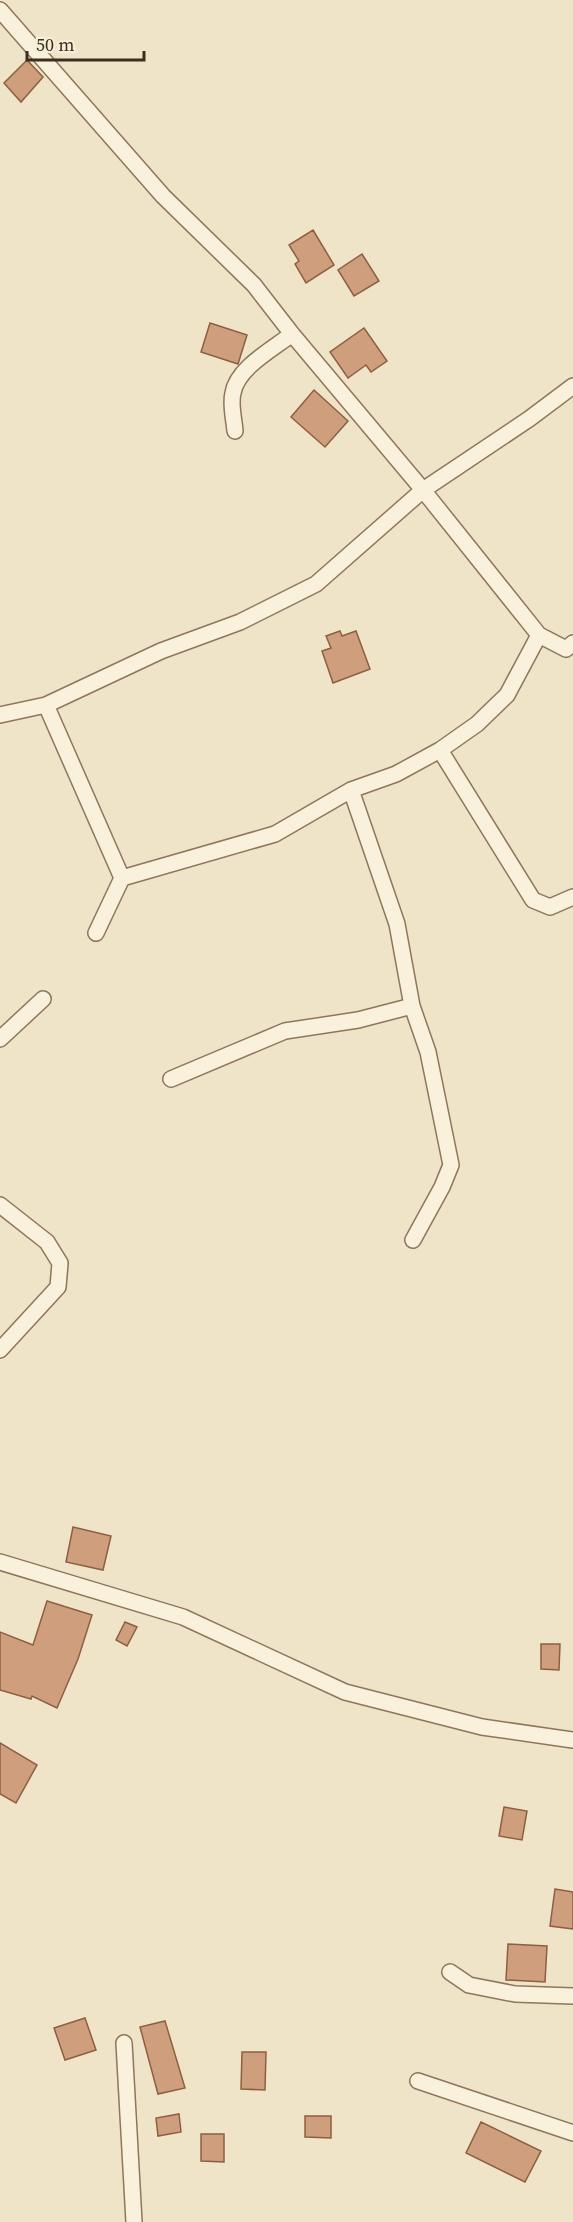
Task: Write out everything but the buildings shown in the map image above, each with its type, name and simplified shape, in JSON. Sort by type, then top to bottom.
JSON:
[{"type":"street","points":[[0,10],[163,196],[254,285],[539,635],[571,650]]},
{"type":"street","points":[[235,430],[232,394],[236,382],[253,364],[292,334]]},
{"type":"street","points":[[0,715],[46,705],[161,651],[240,622],[316,584],[423,490],[530,419],[573,386]]},
{"type":"street","points":[[96,933],[122,878],[275,834],[351,790],[396,774],[440,750],[477,724],[507,695],[539,635]]},
{"type":"street","points":[[46,705],[122,878]]},
{"type":"street","points":[[440,750],[533,900],[550,907],[573,897]]},
{"type":"street","points":[[351,790],[397,924],[412,1006],[428,1052],[451,1165],[442,1187],[413,1240]]},
{"type":"street","points":[[0,1039],[43,999]]},
{"type":"street","points":[[171,1079],[285,1031],[358,1020],[412,1006]]},
{"type":"street","points":[[0,1205],[47,1242],[60,1263],[58,1287],[0,1350]]},
{"type":"street","points":[[0,1562],[183,1617],[345,1692],[482,1727],[573,1740]]},
{"type":"street","points":[[450,1972],[470,1986],[514,1994],[573,1996]]},
{"type":"street","points":[[124,2043],[134,2222]]},
{"type":"street","points":[[418,2081],[573,2133]]}]
